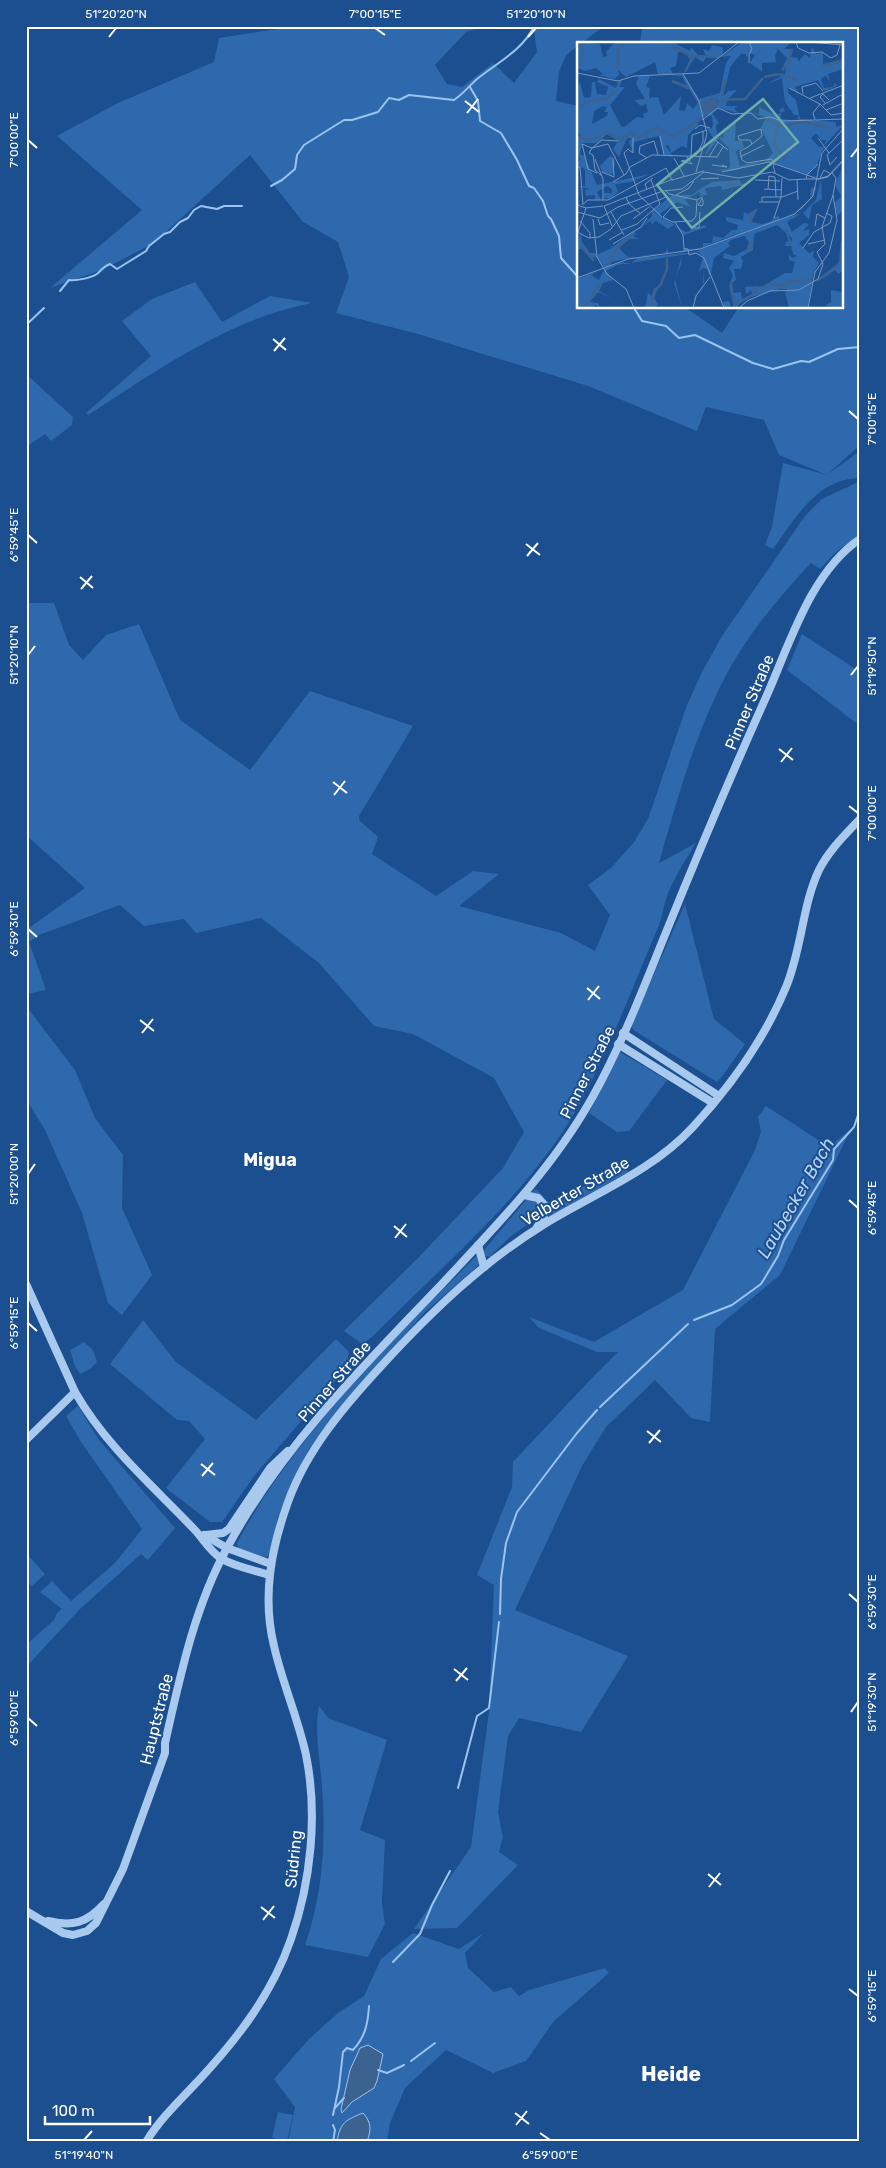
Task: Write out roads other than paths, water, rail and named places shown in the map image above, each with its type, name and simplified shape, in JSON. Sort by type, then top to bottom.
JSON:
[{"type":"street","name":"Pinner Straße","points":[[227,1548],[255,1501],[296,1445],[368,1361],[524,1195],[560,1149],[592,1098],[623,1033],[756,720],[814,590],[837,558],[860,539]]},
{"type":"street","name":"Velberter Straße","points":[[271,1564],[277,1536],[292,1492],[320,1441],[370,1378],[402,1342],[428,1316],[484,1267],[534,1230],[663,1155],[695,1125],[719,1096],[772,1017],[786,986],[797,955],[812,889],[819,871],[834,848],[860,819]]},
{"type":"street","points":[[623,1033],[719,1096]]},
{"type":"street","points":[[618,1044],[712,1103]]},
{"type":"street","points":[[524,1195],[538,1198],[545,1206],[544,1217],[534,1230]]},
{"type":"street","points":[[478,1245],[484,1267]]},
{"type":"street","points":[[26,1284],[84,1407],[114,1448],[195,1530],[211,1550],[221,1558],[269,1575]]},
{"type":"street","points":[[26,1440],[76,1392]]},
{"type":"street","points":[[206,1536],[222,1533],[229,1529],[270,1468],[284,1453],[296,1445]]},
{"type":"street","points":[[195,1530],[227,1548],[271,1564]]},
{"type":"street","name":"Hauptstraße","points":[[39,1918],[63,1933],[76,1935],[87,1931],[99,1920],[130,1853],[165,1753],[168,1728],[196,1618],[227,1548]]},
{"type":"street","name":"Südring","points":[[146,2142],[168,2113],[248,2023],[272,1984],[283,1960],[303,1898],[310,1853],[310,1784],[306,1754],[274,1646],[269,1614],[268,1591],[271,1564]]},
{"type":"street","name":"Hauptstraße","points":[[39,1918],[62,1925],[77,1924],[95,1914],[110,1897]]},
{"type":"street","points":[[26,1911],[39,1918]]},
{"type":"waterway","points":[[271,186],[295,169],[297,155],[304,145],[344,120],[352,120],[378,112],[389,98],[399,100],[409,95],[454,100],[477,79],[517,49],[530,34],[534,26]]},
{"type":"waterway","points":[[470,87],[478,101],[480,121],[501,133],[517,160],[529,186],[534,188],[543,201],[548,216],[559,236],[561,258],[577,276]]},
{"type":"waterway","points":[[60,291],[69,280],[91,277],[110,264],[117,269],[146,251],[149,246],[164,234],[170,232],[201,206],[217,209],[224,206],[242,206]]},
{"type":"waterway","points":[[26,325],[44,308]]},
{"type":"waterway","points":[[635,309],[642,321],[666,326],[679,338],[695,335],[753,363],[773,369],[801,361],[809,362],[838,349],[860,347]]},
{"type":"waterway","name":"Laubecker Bach","points":[[694,1320],[732,1305],[761,1284],[778,1256],[784,1240],[833,1160],[834,1149],[854,1127],[860,1109]]},
{"type":"waterway","name":"Laubecker Bach","points":[[600,1407],[688,1324]]},
{"type":"waterway","name":"Laubecker Bach","points":[[500,1614],[501,1579],[506,1543],[517,1512],[577,1433],[597,1410]]},
{"type":"waterway","name":"Laubecker Bach","points":[[458,1788],[477,1716],[489,1708],[499,1622]]},
{"type":"waterway","name":"Laubecker Bach","points":[[393,1962],[420,1934],[432,1905],[450,1871]]},
{"type":"waterway","name":"Laubecker Bach","points":[[333,2115],[339,2087],[343,2052],[347,2048],[353,2050],[363,2035],[367,2024],[369,2006]]},
{"type":"waterway","points":[[411,2061],[435,2043]]},
{"type":"waterway","points":[[378,2070],[387,2073],[404,2065]]},
{"type":"waterway","name":"Laubecker Bach","points":[[335,2108],[344,2098]]},
{"type":"waterway","name":"Laubecker Bach","points":[[333,2125],[335,2130],[333,2142]]},
{"type":"district","name":"Migua","points":[[270,1160]]},
{"type":"district","name":"Heide","points":[[671,2074]]}]
